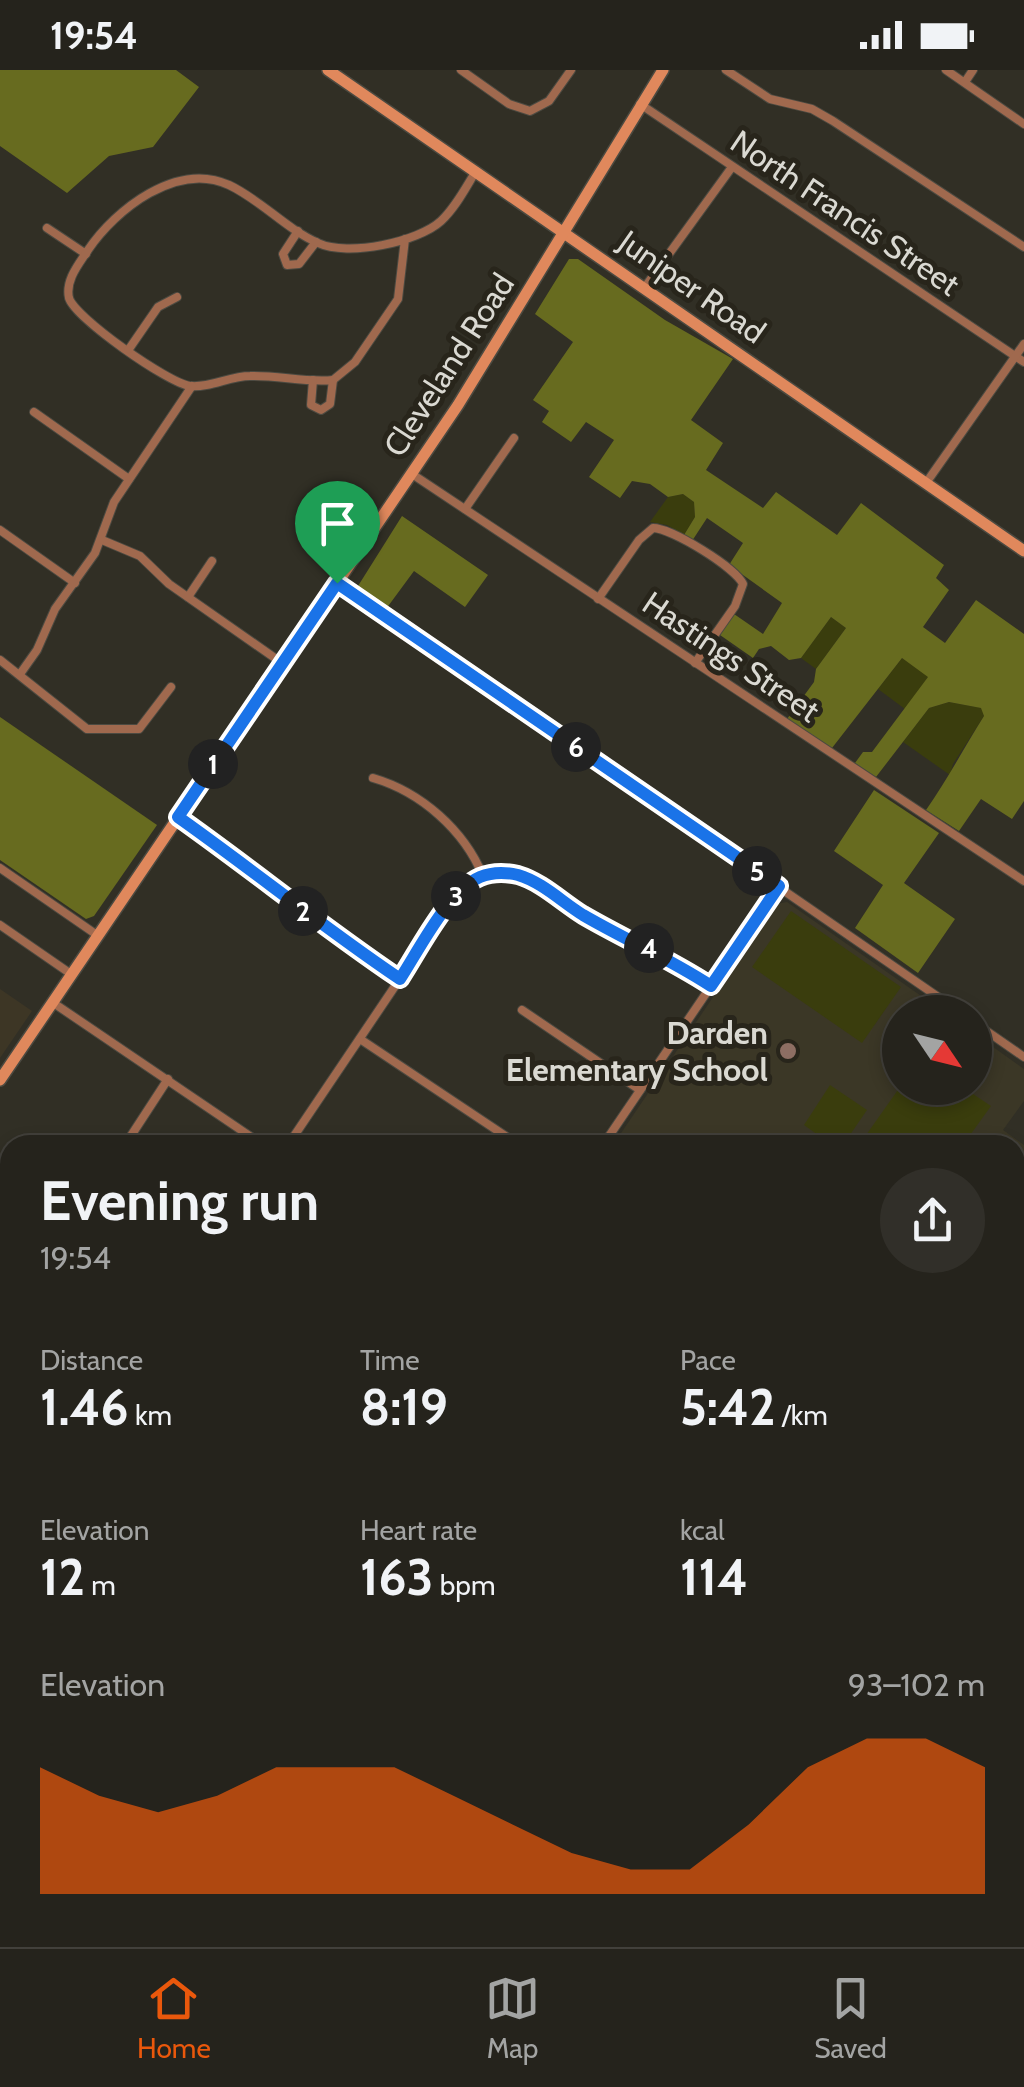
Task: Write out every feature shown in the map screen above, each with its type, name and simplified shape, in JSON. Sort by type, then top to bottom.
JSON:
[{"type":"main road","name":"Juniper Road","points":[[328,70],[1024,550]]},
{"type":"main road","name":"Cleveland Road","points":[[0,1080],[502,337],[662,70]]},
{"type":"street","points":[[461,70],[517,108],[536,110],[548,101],[571,70]]},
{"type":"street","points":[[726,70],[770,99],[812,109],[833,121],[1024,247]]},
{"type":"street","points":[[946,70],[1024,124]]},
{"type":"street","points":[[964,82],[973,70]]},
{"type":"street","name":"North Francis Street","points":[[640,104],[1020,359]]},
{"type":"street","points":[[645,287],[732,167]]},
{"type":"street","points":[[334,380],[251,376],[192,386],[169,378],[77,312],[68,292],[73,274],[112,219],[133,203],[190,180],[214,180],[237,189],[316,242],[350,248],[423,233],[441,221],[477,170]]},
{"type":"street","points":[[47,228],[86,254]]},
{"type":"street","points":[[298,231],[283,254],[288,265],[299,264],[316,242]]},
{"type":"street","points":[[313,380],[311,403],[314,409],[321,410],[330,404],[334,380],[355,362],[398,299],[406,239]]},
{"type":"street","points":[[128,349],[155,310],[176,296]]},
{"type":"street","points":[[926,483],[1020,359],[1024,344]]},
{"type":"street","points":[[20,674],[102,540],[114,502],[192,386]]},
{"type":"street","points":[[34,412],[129,478]]},
{"type":"street","points":[[465,509],[514,438]]},
{"type":"street","name":"Hastings Street","points":[[412,474],[1024,881]]},
{"type":"street","points":[[598,599],[639,540],[653,528],[670,532],[734,572],[742,580],[743,589],[695,663]]},
{"type":"street","points":[[0,530],[75,583]]},
{"type":"street","points":[[102,540],[140,556],[168,584],[282,663]]},
{"type":"street","points":[[188,597],[212,561]]},
{"type":"street","points":[[337,583],[936,995]]},
{"type":"street","points":[[0,660],[87,729],[139,729],[171,687]]},
{"type":"street","points":[[372,778],[391,784],[452,825],[468,844],[483,876]]},
{"type":"street","points":[[178,817],[400,979]]},
{"type":"street","points":[[0,868],[98,935]]},
{"type":"street","points":[[295,1135],[460,892],[483,876],[505,873],[533,882],[578,912],[647,946],[711,986]]},
{"type":"street","points":[[610,1135],[779,886]]},
{"type":"street","points":[[0,924],[71,974]]},
{"type":"street","points":[[52,1002],[248,1135]]},
{"type":"street","points":[[522,1010],[640,1090]]},
{"type":"street","points":[[992,1035],[1024,1057]]},
{"type":"street","points":[[360,1038],[504,1135]]},
{"type":"street","points":[[132,1135],[168,1080]]},
{"type":"shaded area","points":[[0,70],[176,70],[199,87],[153,147],[109,156],[67,193],[0,146]]},
{"type":"shaded area","points":[[569,259],[578,259],[665,320],[733,359],[691,420],[723,443],[706,470],[763,508],[776,492],[837,535],[861,503],[944,565],[936,578],[949,590],[923,627],[945,643],[976,600],[1024,634],[1024,801],[1012,819],[981,799],[959,831],[926,810],[984,716],[981,708],[949,702],[929,708],[876,777],[855,763],[863,752],[872,752],[928,677],[902,658],[832,748],[787,719],[846,628],[831,617],[801,658],[789,660],[771,646],[759,649],[753,658],[720,635],[734,614],[763,634],[782,603],[729,565],[743,543],[707,518],[692,541],[684,535],[695,517],[694,502],[683,494],[668,497],[650,484],[632,481],[620,498],[589,477],[614,440],[586,422],[571,442],[542,422],[549,411],[533,400],[573,342],[535,314]]},
{"type":"shaded area","points":[[402,516],[488,575],[465,607],[414,571],[386,609],[358,586]]},
{"type":"shaded area","points":[[0,717],[157,825],[94,916],[86,919],[0,860]]},
{"type":"shaded area","points":[[874,790],[939,833],[904,883],[955,919],[918,973],[855,928],[883,885],[834,851]]},
{"type":"shaded area","name":"Darden Elementary School","points":[[787,902],[920,995],[882,995],[882,1105],[992,1105],[992,1046],[1024,1069],[1024,1101],[1003,1130],[1010,1135],[620,1135],[776,904]]},
{"type":"shaded area","points":[[0,989],[32,1011],[0,1058]]},
{"type":"green space","points":[[683,494],[694,502],[695,517],[684,535],[667,525],[650,522],[668,497]]},
{"type":"green space","points":[[831,617],[846,628],[816,669],[801,658]]},
{"type":"green space","points":[[902,658],[929,676],[905,709],[878,689]]},
{"type":"green space","points":[[949,702],[982,708],[984,716],[950,775],[903,742],[929,708]]},
{"type":"green space","points":[[791,911],[901,987],[895,995],[882,995],[882,1014],[862,1043],[752,967]]},
{"type":"green space","points":[[830,1085],[867,1110],[850,1135],[818,1135],[804,1125]]},
{"type":"green space","points":[[887,1105],[991,1106],[970,1135],[866,1135]]},
{"type":"place","name":"Darden Elementary School","points":[[788,1051]]},
{"type":"route","points":[[337,583],[779,886],[711,986],[647,946],[578,912],[533,882],[498,872],[479,878],[460,892],[400,979],[178,817],[337,583]]}]
